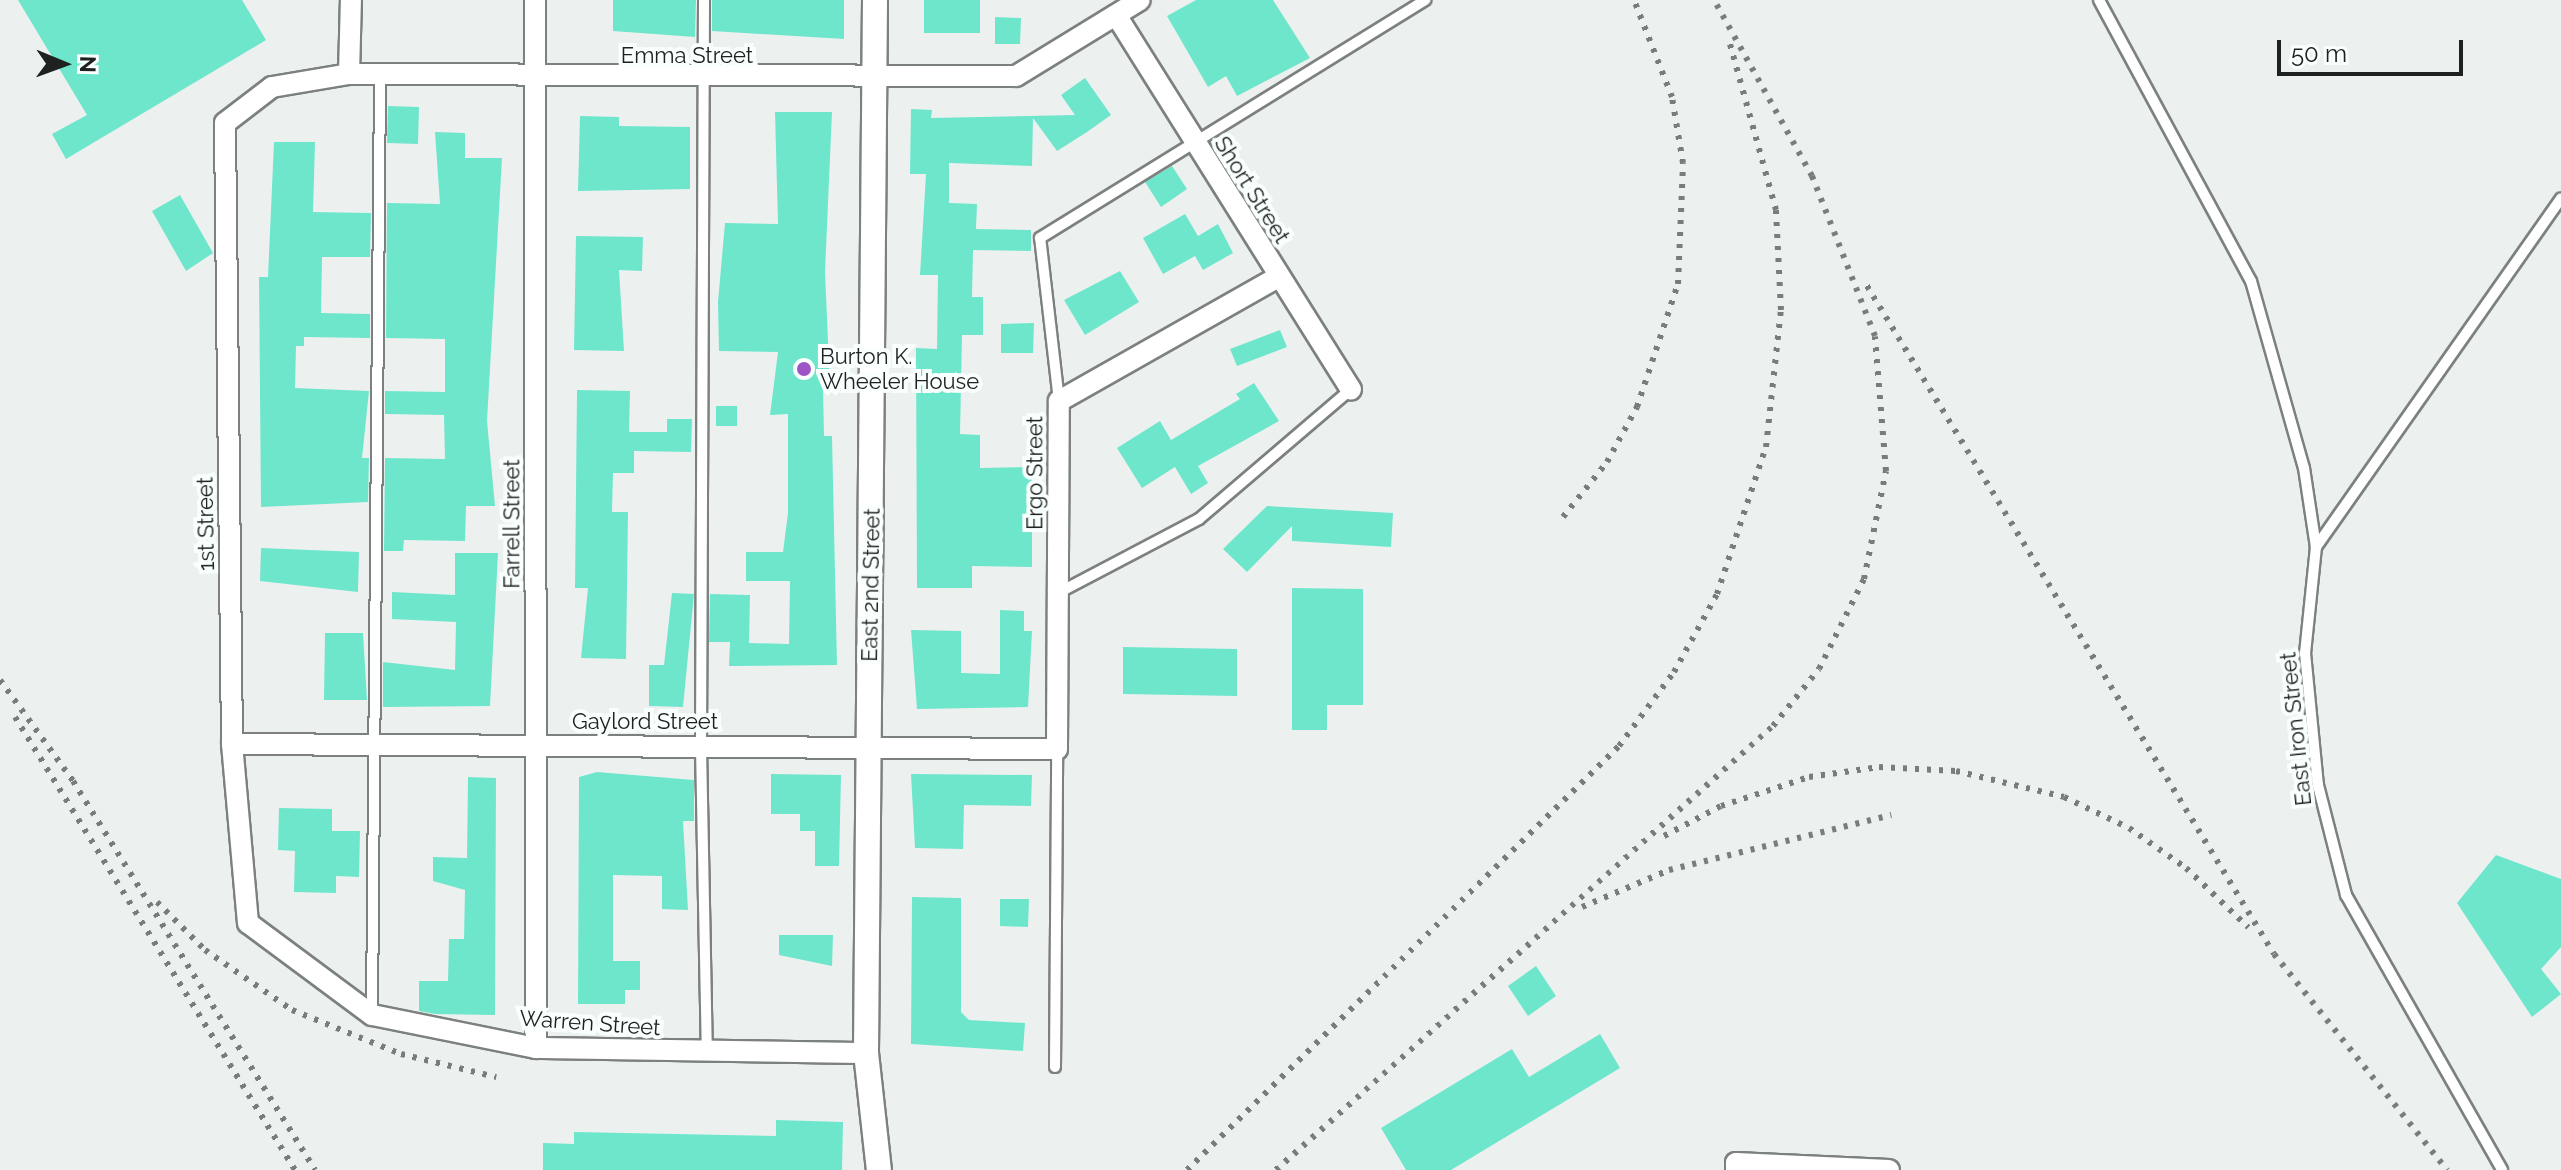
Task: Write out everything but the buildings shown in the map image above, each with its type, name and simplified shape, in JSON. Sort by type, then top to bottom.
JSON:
[{"type":"street","points":[[349,74],[351,0]]},
{"type":"street","name":"Farrell Street","points":[[535,0],[536,1048]]},
{"type":"street","name":"East 2nd Street","points":[[875,0],[866,1053],[879,1170]]},
{"type":"street","name":"Emma Street","points":[[225,123],[272,87],[349,74],[703,80],[1016,76],[1140,0]]},
{"type":"street","name":"Short Street","points":[[1116,15],[1351,389]]},
{"type":"street","name":"1st Street","points":[[225,123],[232,744],[248,923]]},
{"type":"street","name":"Ergo Street","points":[[1057,749],[1059,401],[1278,277]]},
{"type":"street","name":"Gaylord Street","points":[[232,744],[1057,749]]},
{"type":"street","name":"Warren Street","points":[[248,923],[372,1015],[536,1048],[707,1053],[866,1053]]},
{"type":"street","points":[[1736,1166],[1889,1170]]},
{"type":"lane","points":[[704,0],[701,747],[707,1053]]},
{"type":"lane","points":[[1059,401],[1040,238],[1426,0]]},
{"type":"lane","name":"East Iron Street","points":[[2099,0],[2251,281],[2304,468],[2316,547],[2305,653],[2318,785],[2346,895],[2502,1170]]},
{"type":"lane","points":[[372,1015],[378,744],[380,75]]},
{"type":"lane","points":[[2316,547],[2561,199]]},
{"type":"lane","points":[[1058,593],[1199,519],[1351,389]]},
{"type":"lane","points":[[1055,1067],[1057,749]]},
{"type":"railway","points":[[1563,517],[1607,462],[1637,407],[1678,284],[1683,163],[1672,97],[1634,0]]},
{"type":"railway","points":[[1276,1170],[1773,726],[1819,669],[1864,579],[1886,471],[1875,336],[1812,176],[1714,0]]},
{"type":"railway","points":[[1187,1170],[1619,746],[1674,672],[1717,594],[1766,447],[1781,310],[1776,210],[1729,40]]},
{"type":"railway","points":[[1867,286],[2274,954],[2447,1170]]},
{"type":"railway","points":[[0,680],[73,781],[315,1170]]},
{"type":"railway","points":[[15,717],[295,1170]]},
{"type":"railway","points":[[1664,836],[1721,806],[1809,777],[1879,767],[1956,771],[2064,797],[2129,828],[2186,868],[2248,927]]},
{"type":"railway","points":[[1582,907],[1669,870],[1891,815]]},
{"type":"railway","points":[[157,902],[205,950],[292,1010],[401,1054],[496,1077]]},
{"type":"place","name":"Burton K. Wheeler House","points":[[804,369]]}]
